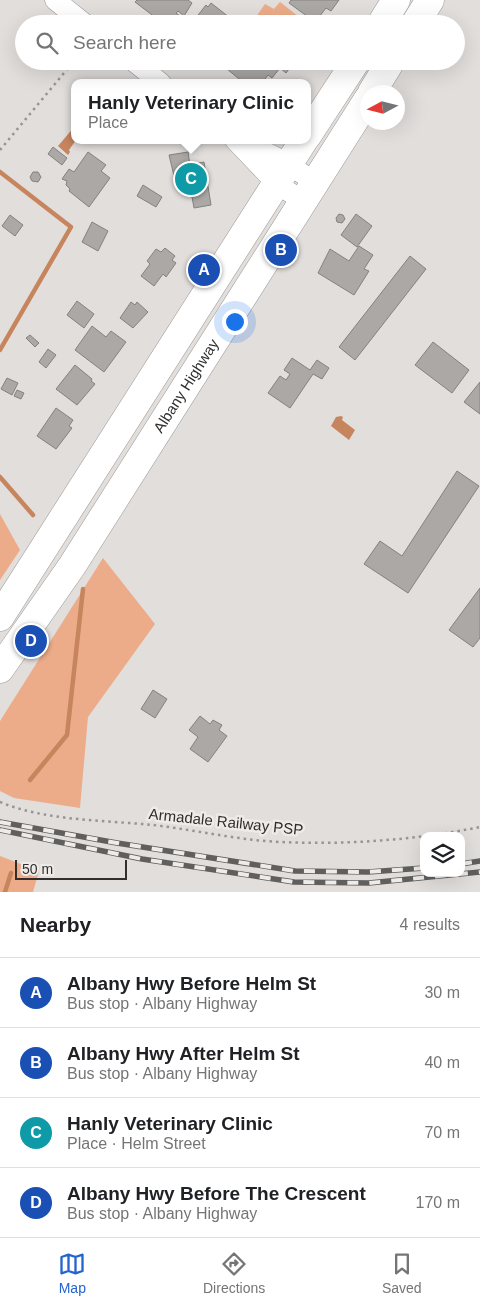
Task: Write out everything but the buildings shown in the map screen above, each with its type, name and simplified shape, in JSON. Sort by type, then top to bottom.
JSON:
[{"type":"highway","points":[[387,15],[396,0]]},
{"type":"highway","points":[[421,15],[430,0]]},
{"type":"highway","points":[[311,130],[350,70]]},
{"type":"highway","points":[[376,85],[385,70]]},
{"type":"highway","name":"Albany Highway","points":[[0,669],[72,566],[360,112]]},
{"type":"highway","name":"Albany Highway","points":[[0,617],[302,144]]},
{"type":"street","points":[[55,0],[74,15]]},
{"type":"street","points":[[144,70],[156,79]]},
{"type":"street","points":[[241,144],[309,192]]},
{"type":"street","points":[[247,144],[283,174]]},
{"type":"path","points":[[0,150],[67,70]]},
{"type":"path","name":"Armadale Railway PSP","points":[[0,802],[30,812],[155,825],[220,836],[280,842],[340,843],[406,838],[480,827]]},
{"type":"shaded area","points":[[280,2],[297,15],[257,15],[265,4],[274,9]]},
{"type":"shaded area","points":[[71,131],[71,144],[73,144],[68,155],[58,146]]},
{"type":"shaded area","points":[[336,417],[343,417],[342,420],[355,430],[349,440],[331,426]]},
{"type":"shaded area","points":[[0,514],[20,550],[0,580]]},
{"type":"shaded area","points":[[103,558],[155,624],[88,717],[80,808],[14,798],[0,791],[0,721]]},
{"type":"shaded area","points":[[0,856],[39,871],[33,892],[0,892]]},
{"type":"waterway","points":[[0,172],[71,227],[0,350]]},
{"type":"waterway","points":[[0,477],[33,515]]},
{"type":"waterway","points":[[30,780],[67,735],[83,589]]},
{"type":"waterway","points":[[5,892],[11,873]]},
{"type":"railway","points":[[0,822],[117,843],[295,871],[368,872],[420,868]]},
{"type":"railway","points":[[0,830],[142,859],[294,882],[369,883],[480,872]]},
{"type":"railway","points":[[465,863],[480,861]]},
{"type":"place","name":"Hanly Veterinary Clinic","points":[[191,179]]},
{"type":"place","name":"Albany Hwy After Helm St","points":[[281,250]]},
{"type":"place","name":"Albany Hwy Before Helm St","points":[[204,270]]},
{"type":"place","name":"Albany Hwy Before The Crescent","points":[[31,641]]}]
